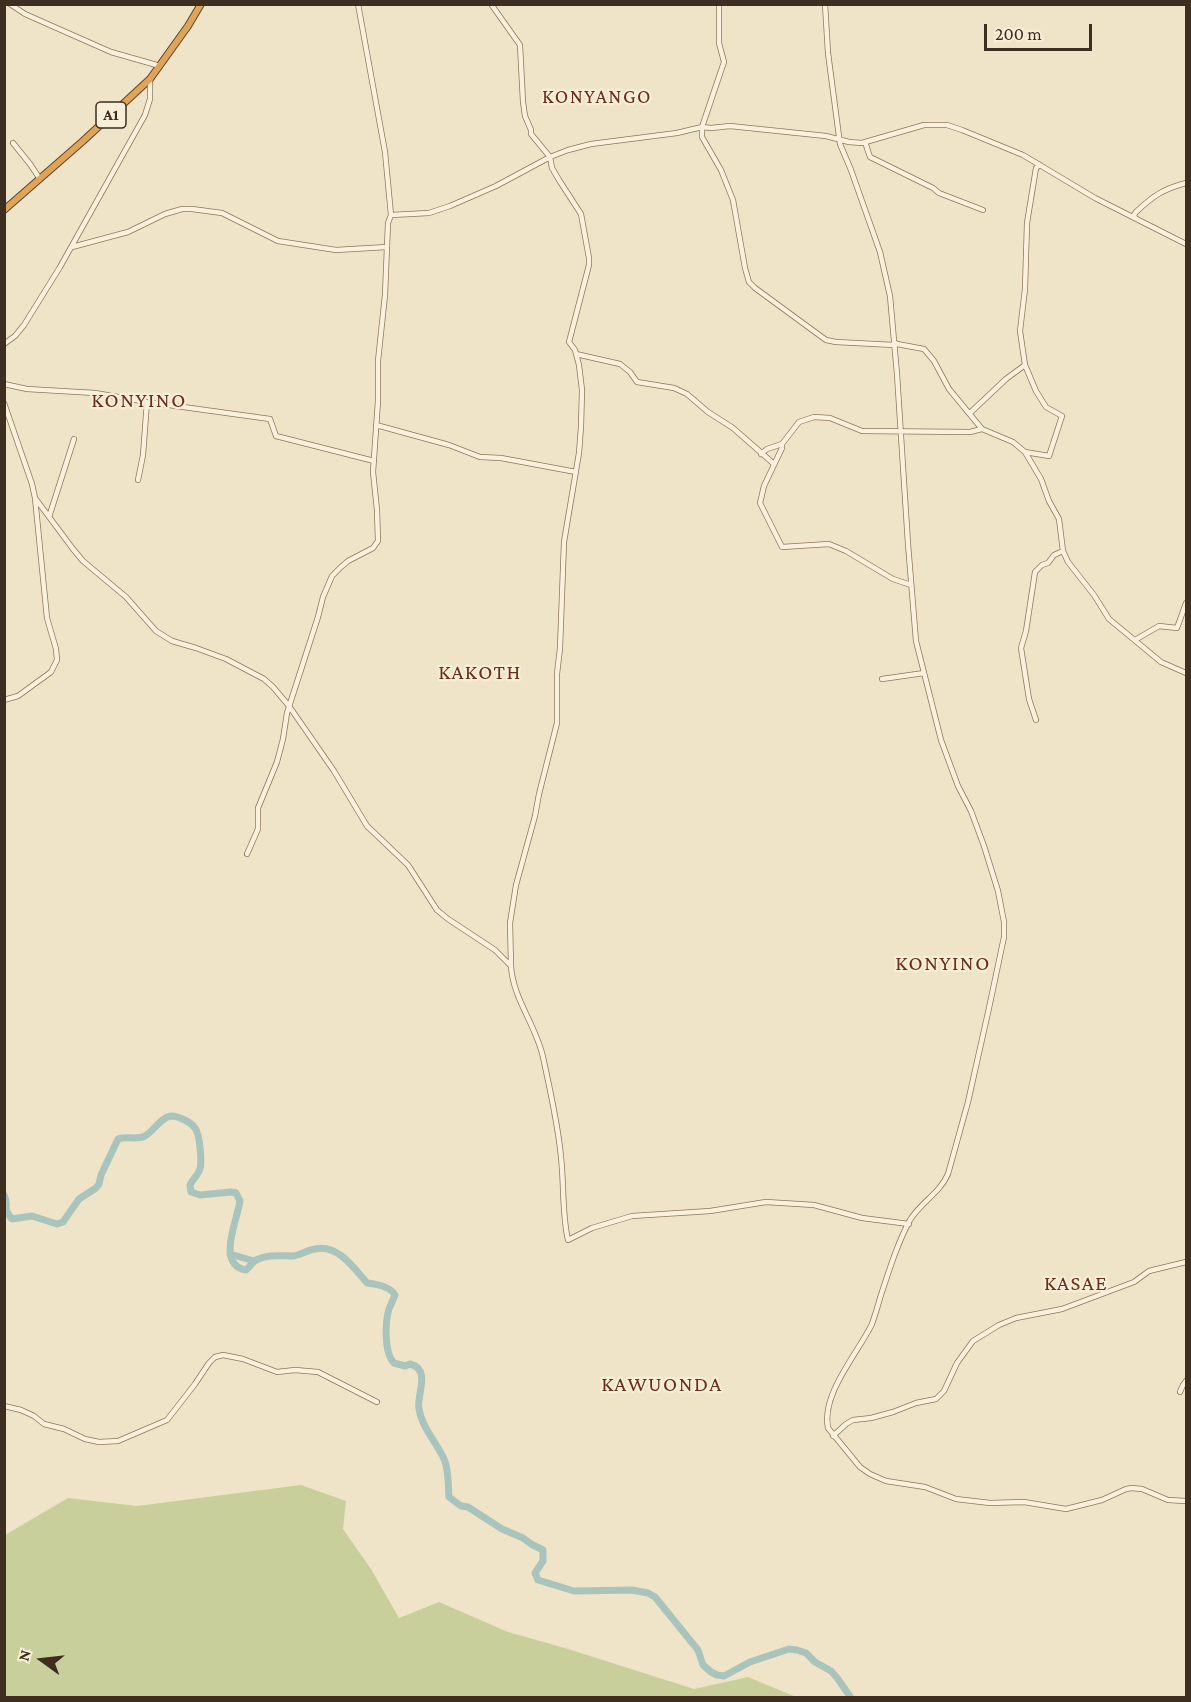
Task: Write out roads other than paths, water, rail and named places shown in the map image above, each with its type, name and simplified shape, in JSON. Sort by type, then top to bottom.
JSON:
[{"type":"highway","name":"A1","points":[[4,210],[150,79],[201,4]]},
{"type":"street","points":[[10,4],[25,14],[111,52],[160,66]]},
{"type":"street","points":[[247,854],[258,829],[258,808],[277,762],[289,706],[323,597],[333,576],[348,561],[373,548],[378,541],[373,481],[380,338],[388,223],[391,215],[385,152],[358,7],[366,4]]},
{"type":"street","points":[[491,4],[520,45],[525,116],[531,134],[550,157],[552,168],[581,214],[589,265],[569,338],[569,344],[574,348],[576,354],[582,390],[576,472],[564,542],[557,674],[557,723],[516,885],[510,923],[511,974],[521,1004],[541,1046],[559,1137],[568,1240],[592,1228],[632,1216],[710,1211],[766,1202],[814,1205],[862,1218],[909,1224]]},
{"type":"street","points":[[719,4],[719,43],[724,62],[702,127],[702,136],[721,170],[733,200],[749,282],[826,340],[897,344],[924,349],[934,361],[949,389],[982,429],[1013,441],[1025,452],[1041,479],[1059,519],[1063,551],[1068,562],[1094,595],[1109,619],[1161,662],[1186,673]]},
{"type":"street","points":[[825,4],[828,53],[840,144],[880,252],[890,296],[916,641],[946,756],[976,824],[998,891],[1004,928],[987,1020],[948,1174],[943,1185],[917,1211],[898,1246],[871,1325],[842,1373],[833,1395],[828,1428],[861,1467],[878,1478],[925,1487],[956,1499],[990,1503],[1024,1502],[1066,1509],[1101,1500],[1132,1488],[1142,1489],[1168,1500],[1186,1501]]},
{"type":"street","points":[[4,344],[24,325],[72,246],[145,115],[150,99],[150,79]]},
{"type":"street","points":[[391,215],[429,213],[450,206],[496,186],[550,157],[591,144],[677,133],[702,127],[730,126],[849,142],[865,142],[924,125],[947,125],[1004,147],[1040,165],[1095,198],[1186,244]]},
{"type":"street","points":[[865,142],[870,157],[924,183],[939,193],[983,210]]},
{"type":"street","points":[[13,144],[40,179]]},
{"type":"street","points":[[1025,452],[1049,456],[1062,416],[1046,407],[1042,401],[1025,365],[1020,331],[1025,289],[1027,223],[1036,168],[1040,165]]},
{"type":"street","points":[[1136,219],[1134,215],[1136,212],[1152,197],[1165,189],[1186,183]]},
{"type":"street","points":[[72,246],[128,232],[165,213],[192,209],[222,213],[278,241],[336,250],[387,247]]},
{"type":"street","points":[[576,354],[620,364],[637,382],[674,388],[687,394],[708,412],[733,428],[774,464]]},
{"type":"street","points":[[970,413],[1006,379],[1025,365]]},
{"type":"street","points":[[4,384],[95,393],[270,419],[276,436],[374,462]]},
{"type":"street","points":[[138,480],[143,455],[147,402]]},
{"type":"street","points":[[4,403],[29,473],[35,498],[46,618],[56,649],[57,660],[51,672],[18,696],[4,700]]},
{"type":"street","points":[[911,585],[893,579],[846,551],[829,544],[782,547],[760,503],[764,486],[782,444],[799,422],[814,417],[830,418],[862,431],[970,432],[982,429]]},
{"type":"street","points":[[376,425],[449,445],[480,457],[501,458],[576,472]]},
{"type":"street","points":[[49,517],[74,439]]},
{"type":"street","points":[[761,454],[767,449],[782,444]]},
{"type":"street","points":[[35,498],[83,561],[126,597],[156,631],[172,641],[215,654],[264,679],[273,687],[334,771],[367,826],[408,865],[438,910],[447,919],[495,950],[511,966]]},
{"type":"street","points":[[1036,720],[1029,699],[1021,648],[1026,631],[1035,572],[1048,563],[1054,555],[1063,551]]},
{"type":"street","points":[[1135,640],[1159,626],[1177,628],[1186,603]]},
{"type":"street","points":[[882,679],[924,674]]},
{"type":"street","points":[[833,1436],[853,1420],[893,1412],[916,1403],[936,1399],[944,1391],[961,1357],[973,1341],[999,1325],[1016,1318],[1062,1309],[1134,1282],[1149,1271],[1186,1262]]},
{"type":"street","points":[[4,1406],[21,1410],[44,1424],[64,1429],[80,1438],[99,1442],[118,1441],[167,1420],[209,1363],[215,1357],[223,1355],[243,1359],[274,1372],[295,1370],[318,1372],[377,1402]]},
{"type":"street","points":[[1180,1392],[1186,1381]]},
{"type":"waterway","points":[[4,1195],[6,1209],[12,1219],[32,1216],[57,1224],[63,1222],[79,1199],[99,1184],[118,1139],[145,1136],[164,1119],[171,1116],[187,1122],[197,1131],[201,1155],[200,1169],[190,1185],[191,1192],[200,1195],[231,1192],[236,1193],[240,1201],[230,1251],[232,1260],[237,1266],[246,1270],[261,1258],[293,1256],[323,1248],[345,1258],[367,1283],[382,1286],[393,1292],[395,1295],[387,1322],[388,1352],[394,1363],[405,1366],[410,1364],[417,1367],[420,1372],[422,1384],[419,1409],[423,1423],[446,1463],[449,1497],[461,1506],[468,1507],[502,1529],[543,1550],[543,1561],[535,1573],[538,1580],[574,1591],[632,1590],[648,1593],[655,1597],[698,1650],[703,1665],[711,1672],[724,1676],[750,1662],[789,1649],[797,1650],[806,1653],[815,1662],[831,1671],[851,1698]]},
{"type":"waterway","points":[[230,1254],[254,1261]]},
{"type":"district","name":"KONYANGO","points":[[597,97]]},
{"type":"district","name":"KONYINO","points":[[139,401]]},
{"type":"district","name":"KAKOTH","points":[[480,673]]},
{"type":"district","name":"KONYINO","points":[[943,964]]},
{"type":"district","name":"KASAE","points":[[1076,1284]]},
{"type":"district","name":"KAWUONDA","points":[[662,1385]]}]
